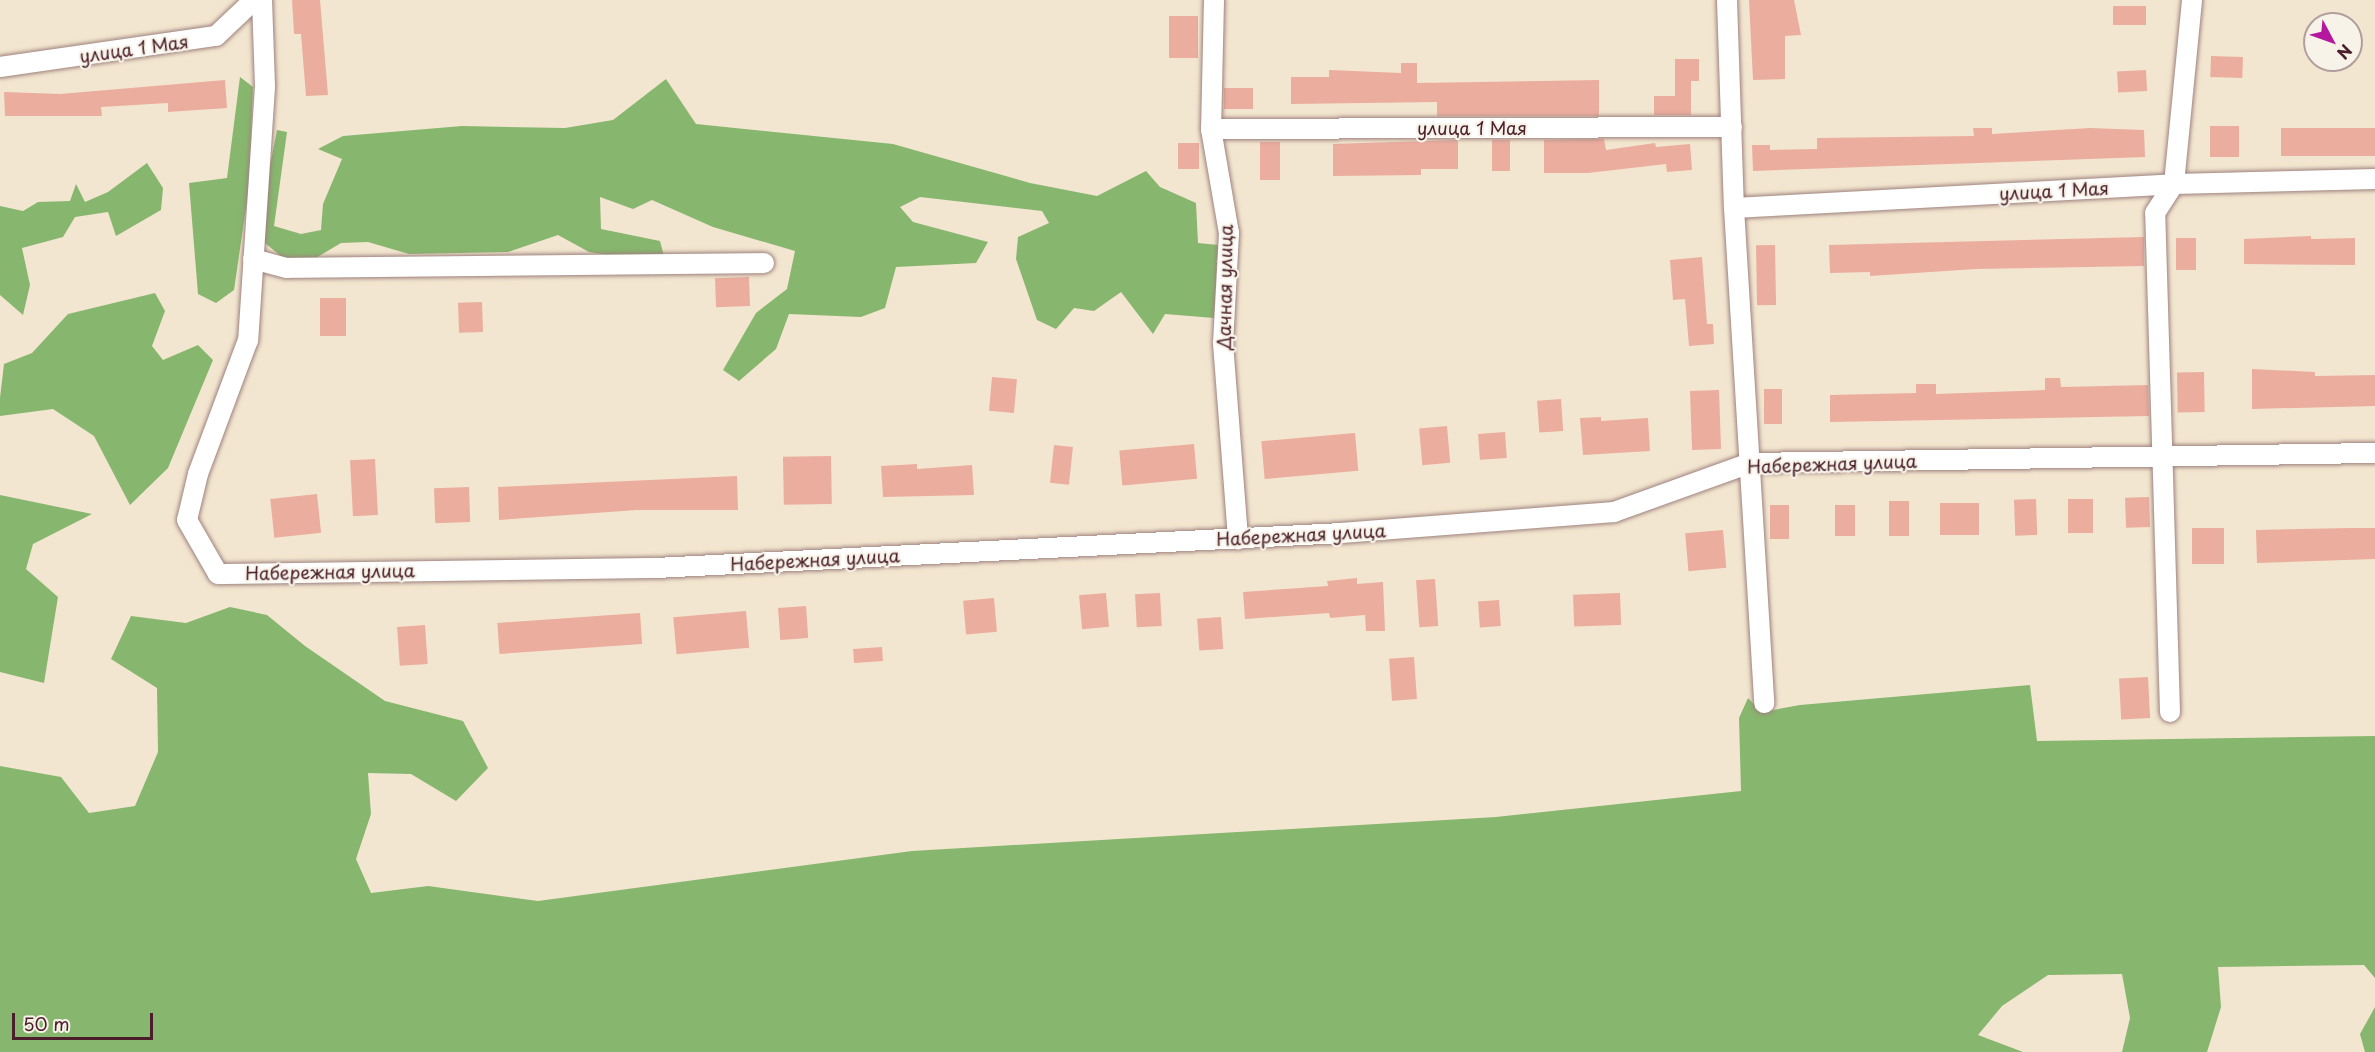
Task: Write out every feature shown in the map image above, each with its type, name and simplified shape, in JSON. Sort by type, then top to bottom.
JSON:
[{"type":"street","name":"улица 1 Мая","points":[[0,67],[216,36],[254,0]]},
{"type":"street","points":[[262,0],[265,87],[253,259],[287,268],[764,263]]},
{"type":"street","name":"Дачная улица","points":[[1214,0],[1212,129],[1229,233],[1223,343],[1238,538]]},
{"type":"street","points":[[1727,0],[1734,208],[1764,703]]},
{"type":"street","points":[[2170,712],[2165,458],[2155,213],[2174,184],[2192,0]]},
{"type":"street","name":"улица 1 Мая","points":[[1212,129],[1732,127]]},
{"type":"street","name":"улица 1 Мая","points":[[1734,208],[2174,184],[2375,178]]},
{"type":"street","name":"Набережная улица","points":[[253,259],[248,340],[198,474],[187,520],[218,574],[656,568],[1238,538],[1614,512],[1750,464],[2375,453]]},
{"type":"green space","points":[[240,77],[253,87],[249,187],[234,290],[216,303],[198,294],[189,183],[227,178]]},
{"type":"green space","points":[[666,79],[696,124],[893,144],[1030,183],[1097,196],[1146,171],[1160,187],[1196,203],[1198,243],[1218,245],[1214,318],[1165,314],[1153,334],[1121,292],[1094,311],[1074,308],[1056,329],[1037,320],[1016,259],[1018,237],[1049,223],[1042,211],[920,197],[900,207],[913,222],[988,242],[976,263],[896,267],[885,308],[861,317],[789,314],[776,349],[739,381],[723,370],[756,313],[787,289],[795,251],[713,227],[652,200],[633,209],[600,197],[601,229],[660,241],[664,256],[649,262],[589,252],[558,235],[508,252],[409,254],[368,242],[341,243],[309,262],[282,257],[265,243],[262,206],[277,130],[287,132],[274,226],[301,234],[321,230],[323,204],[342,159],[318,149],[343,136],[462,126],[565,128],[613,120]]},
{"type":"green space","points":[[147,163],[163,188],[161,210],[116,236],[108,212],[75,217],[63,237],[22,248],[30,285],[23,315],[0,295],[0,206],[23,211],[38,202],[70,201],[76,184],[85,202],[108,192]]},
{"type":"green space","points":[[155,293],[165,311],[152,346],[163,360],[198,345],[213,360],[168,468],[130,505],[94,436],[53,409],[0,416],[4,364],[32,353],[68,314]]},
{"type":"green space","points":[[0,495],[92,514],[33,544],[26,569],[58,597],[44,683],[0,672]]},
{"type":"green space","points":[[230,607],[267,615],[305,646],[385,701],[463,721],[488,768],[456,801],[411,774],[368,773],[371,814],[356,859],[371,893],[428,886],[538,901],[912,851],[1496,817],[1741,791],[1739,718],[1748,698],[1762,712],[1800,705],[2030,685],[2037,741],[2375,736],[2375,978],[2364,965],[2218,967],[2221,1007],[2207,1052],[2122,1052],[2130,1018],[2122,974],[2048,975],[2002,1006],[1978,1035],[2023,1052],[0,1052],[0,766],[61,777],[89,813],[135,806],[158,752],[157,688],[111,659],[131,616],[186,623]]},
{"type":"green space","points":[[2375,1007],[2375,1052],[2365,1052],[2360,1034]]},
{"type":"building","points":[[292,0],[320,0],[328,95],[306,96],[301,34],[294,34]]},
{"type":"building","points":[[1749,0],[1794,0],[1801,35],[1785,36],[1785,79],[1753,80]]},
{"type":"building","points":[[2113,6],[2146,6],[2146,25],[2113,25]]},
{"type":"building","points":[[1169,16],[1198,16],[1198,58],[1169,58]]},
{"type":"building","points":[[2211,56],[2243,57],[2242,78],[2210,77]]},
{"type":"building","points":[[1675,59],[1699,59],[1699,81],[1691,81],[1691,115],[1654,115],[1654,96],[1675,96]]},
{"type":"building","points":[[1401,63],[1417,63],[1417,83],[1599,80],[1599,116],[1437,116],[1437,102],[1291,104],[1291,77],[1329,77],[1329,70],[1401,73]]},
{"type":"building","points":[[2146,70],[2147,91],[2118,92],[2117,72]]},
{"type":"building","points":[[225,80],[227,108],[168,112],[168,103],[101,107],[102,116],[5,116],[4,92],[60,94]]},
{"type":"building","points":[[1224,88],[1253,88],[1253,109],[1224,109]]},
{"type":"building","points":[[2210,126],[2239,126],[2239,157],[2210,157]]},
{"type":"building","points":[[1973,128],[1992,128],[1992,134],[2090,128],[2144,130],[2145,157],[1753,171],[1752,145],[1770,145],[1770,150],[1817,149],[1817,138],[1974,136]]},
{"type":"building","points":[[2281,128],[2375,128],[2375,156],[2281,156]]},
{"type":"building","points":[[1604,139],[1606,150],[1655,143],[1656,147],[1690,144],[1692,170],[1667,172],[1666,164],[1588,173],[1544,173],[1544,140]]},
{"type":"building","points":[[1458,140],[1458,169],[1421,169],[1421,175],[1333,176],[1333,144]]},
{"type":"building","points":[[1492,140],[1510,140],[1510,171],[1492,171]]},
{"type":"building","points":[[1260,142],[1280,142],[1280,180],[1260,180]]},
{"type":"building","points":[[1178,143],[1199,143],[1199,169],[1178,169]]},
{"type":"building","points":[[2311,236],[2311,239],[2355,238],[2355,265],[2244,264],[2244,239]]},
{"type":"building","points":[[2144,237],[2144,266],[1976,269],[1870,276],[1870,272],[1830,273],[1829,245]]},
{"type":"building","points":[[2176,238],[2196,238],[2196,270],[2176,270]]},
{"type":"building","points":[[1756,245],[1775,245],[1776,305],[1757,305]]},
{"type":"building","points":[[1702,257],[1707,324],[1713,324],[1714,344],[1689,346],[1685,299],[1673,300],[1670,260]]},
{"type":"building","points":[[749,277],[750,306],[716,307],[715,278]]},
{"type":"building","points":[[320,298],[346,298],[346,336],[320,336]]},
{"type":"building","points":[[482,302],[483,332],[459,333],[458,303]]},
{"type":"building","points":[[2252,369],[2315,372],[2315,376],[2375,375],[2375,406],[2252,409]]},
{"type":"building","points":[[2177,372],[2204,372],[2205,412],[2178,412]]},
{"type":"building","points":[[992,377],[1017,379],[1014,413],[989,411]]},
{"type":"building","points":[[2045,378],[2060,378],[2061,387],[2148,385],[2149,416],[1830,422],[1830,395],[1916,393],[1916,384],[1936,384],[1936,394],[2045,390]]},
{"type":"building","points":[[1764,389],[1782,389],[1782,424],[1764,424]]},
{"type":"building","points":[[1719,390],[1721,449],[1692,450],[1690,391]]},
{"type":"building","points":[[1561,399],[1563,431],[1539,433],[1537,401]]},
{"type":"building","points":[[1601,417],[1601,421],[1648,418],[1650,451],[1583,455],[1580,418]]},
{"type":"building","points":[[1447,426],[1450,463],[1422,465],[1419,428]]},
{"type":"building","points":[[1505,432],[1507,458],[1480,460],[1478,434]]},
{"type":"building","points":[[1355,433],[1358,471],[1265,479],[1261,441]]},
{"type":"building","points":[[1194,444],[1197,479],[1122,485],[1119,451]]},
{"type":"building","points":[[1054,445],[1073,447],[1069,485],[1050,483]]},
{"type":"building","points":[[831,456],[832,504],[784,505],[783,457]]},
{"type":"building","points":[[375,459],[378,515],[353,516],[350,460]]},
{"type":"building","points":[[917,464],[917,469],[972,465],[974,495],[883,497],[881,466]]},
{"type":"building","points":[[737,476],[738,510],[637,510],[499,520],[498,487]]},
{"type":"building","points":[[469,487],[470,522],[435,523],[434,488]]},
{"type":"building","points":[[317,494],[321,533],[274,538],[270,499]]},
{"type":"building","points":[[2149,497],[2150,527],[2126,528],[2125,498]]},
{"type":"building","points":[[2036,499],[2037,535],[2015,536],[2014,500]]},
{"type":"building","points":[[2068,499],[2093,499],[2093,533],[2068,533]]},
{"type":"building","points":[[1889,501],[1909,501],[1909,536],[1889,536]]},
{"type":"building","points":[[1940,503],[1979,503],[1979,535],[1940,535]]},
{"type":"building","points":[[1770,505],[1789,505],[1789,539],[1770,539]]},
{"type":"building","points":[[1835,505],[1855,505],[1855,536],[1835,536]]},
{"type":"building","points":[[2192,528],[2224,528],[2224,564],[2192,564]]},
{"type":"building","points":[[2375,528],[2375,559],[2257,563],[2256,530]]},
{"type":"building","points":[[1723,530],[1726,568],[1688,571],[1685,533]]},
{"type":"building","points":[[1357,578],[1357,584],[1383,582],[1385,631],[1366,631],[1365,615],[1330,618],[1329,613],[1245,619],[1243,592],[1328,586],[1327,581]]},
{"type":"building","points":[[1435,579],[1438,626],[1419,627],[1416,580]]},
{"type":"building","points":[[1106,593],[1109,627],[1082,629],[1079,595]]},
{"type":"building","points":[[1160,593],[1162,626],[1137,627],[1135,594]]},
{"type":"building","points":[[1620,593],[1621,625],[1574,627],[1573,595]]},
{"type":"building","points":[[994,598],[997,632],[966,635],[963,601]]},
{"type":"building","points":[[1499,600],[1501,626],[1480,627],[1478,601]]},
{"type":"building","points":[[806,606],[808,638],[780,640],[778,608]]},
{"type":"building","points":[[746,611],[749,648],[677,654],[673,617]]},
{"type":"building","points":[[640,613],[642,644],[500,654],[497,623]]},
{"type":"building","points":[[1221,617],[1223,649],[1199,651],[1197,619]]},
{"type":"building","points":[[425,625],[428,664],[400,666],[397,627]]},
{"type":"building","points":[[882,647],[883,661],[854,663],[853,649]]},
{"type":"building","points":[[1414,657],[1417,699],[1392,701],[1389,659]]},
{"type":"building","points":[[2148,677],[2150,718],[2121,719],[2119,679]]}]
